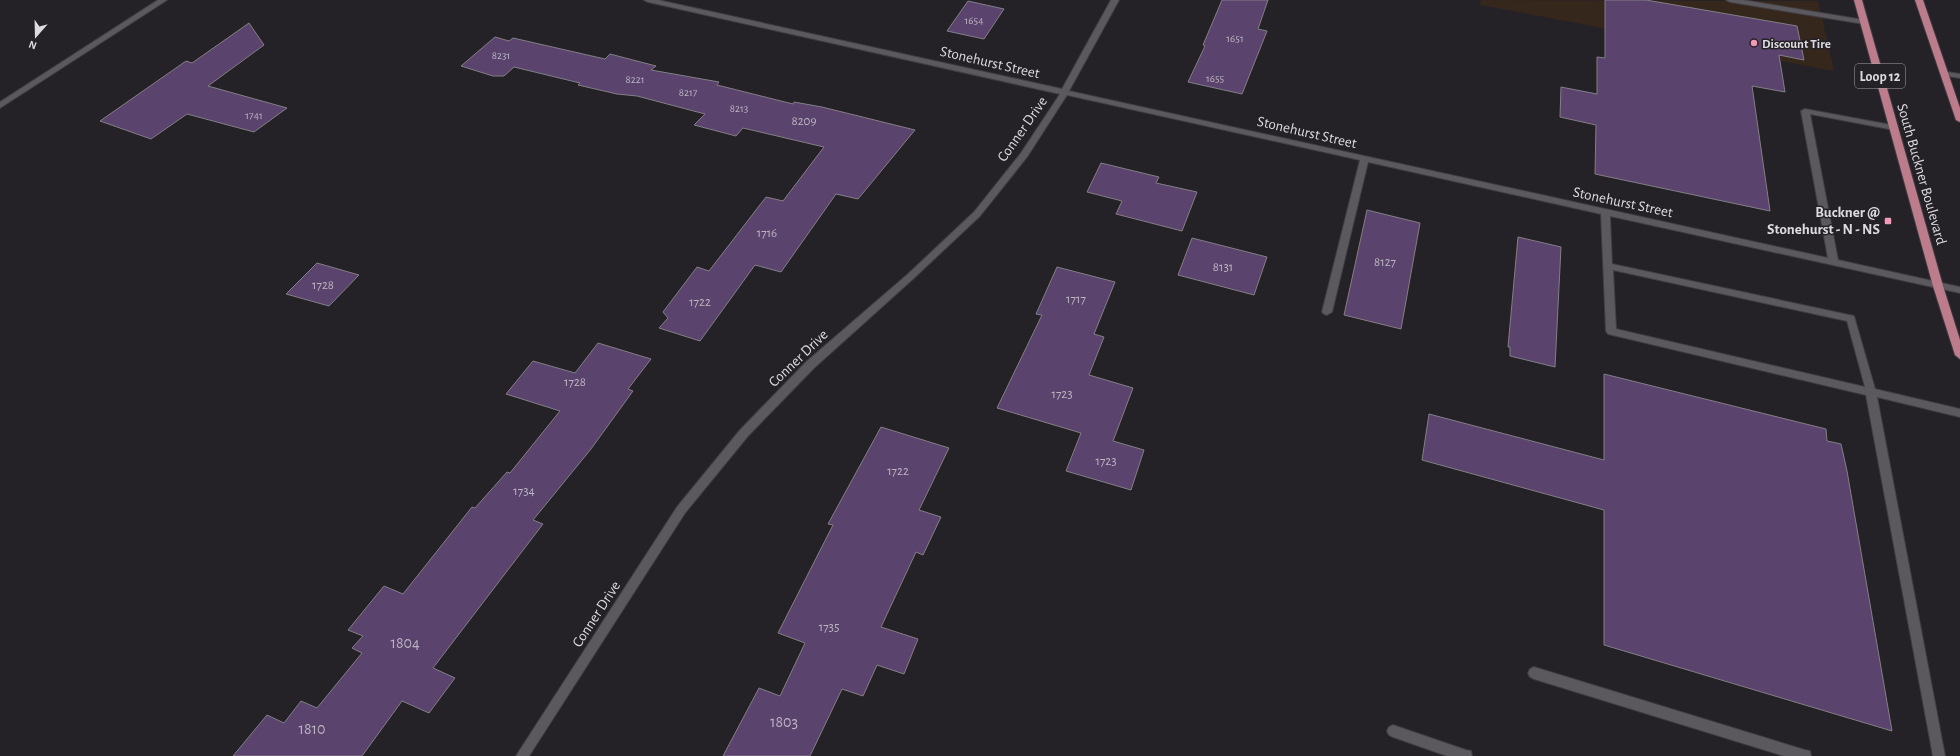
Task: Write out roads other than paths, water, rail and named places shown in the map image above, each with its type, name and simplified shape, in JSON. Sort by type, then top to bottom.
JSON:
[{"type":"main road","name":"South Buckner Boulevard","points":[[1858,0],[1938,286],[1960,355]]},
{"type":"main road","points":[[1919,0],[1960,120]]},
{"type":"street","points":[[0,106],[164,0]]},
{"type":"street","name":"Stonehurst Street","points":[[648,0],[1364,160],[1960,290]]},
{"type":"street","name":"Conner Drive","points":[[522,756],[682,510],[739,439],[810,365],[911,276],[977,214],[1024,155],[1064,93],[1115,0]]},
{"type":"street","points":[[1730,0],[1864,22]]},
{"type":"street","points":[[1944,73],[1960,76]]},
{"type":"street","points":[[1834,263],[1805,111],[1894,128]]},
{"type":"street","points":[[1327,312],[1364,160]]},
{"type":"street","points":[[1605,212],[1611,332],[1960,413]]},
{"type":"street","points":[[1608,266],[1851,318],[1871,392],[1939,756]]},
{"type":"street","points":[[1534,673],[1806,756]]},
{"type":"street","points":[[1393,731],[1466,756]]},
{"type":"place","name":"Discount Tire","points":[[1754,43]]},
{"type":"place","name":"Buckner @ Stonehurst - N - NS","points":[[1888,221]]}]
